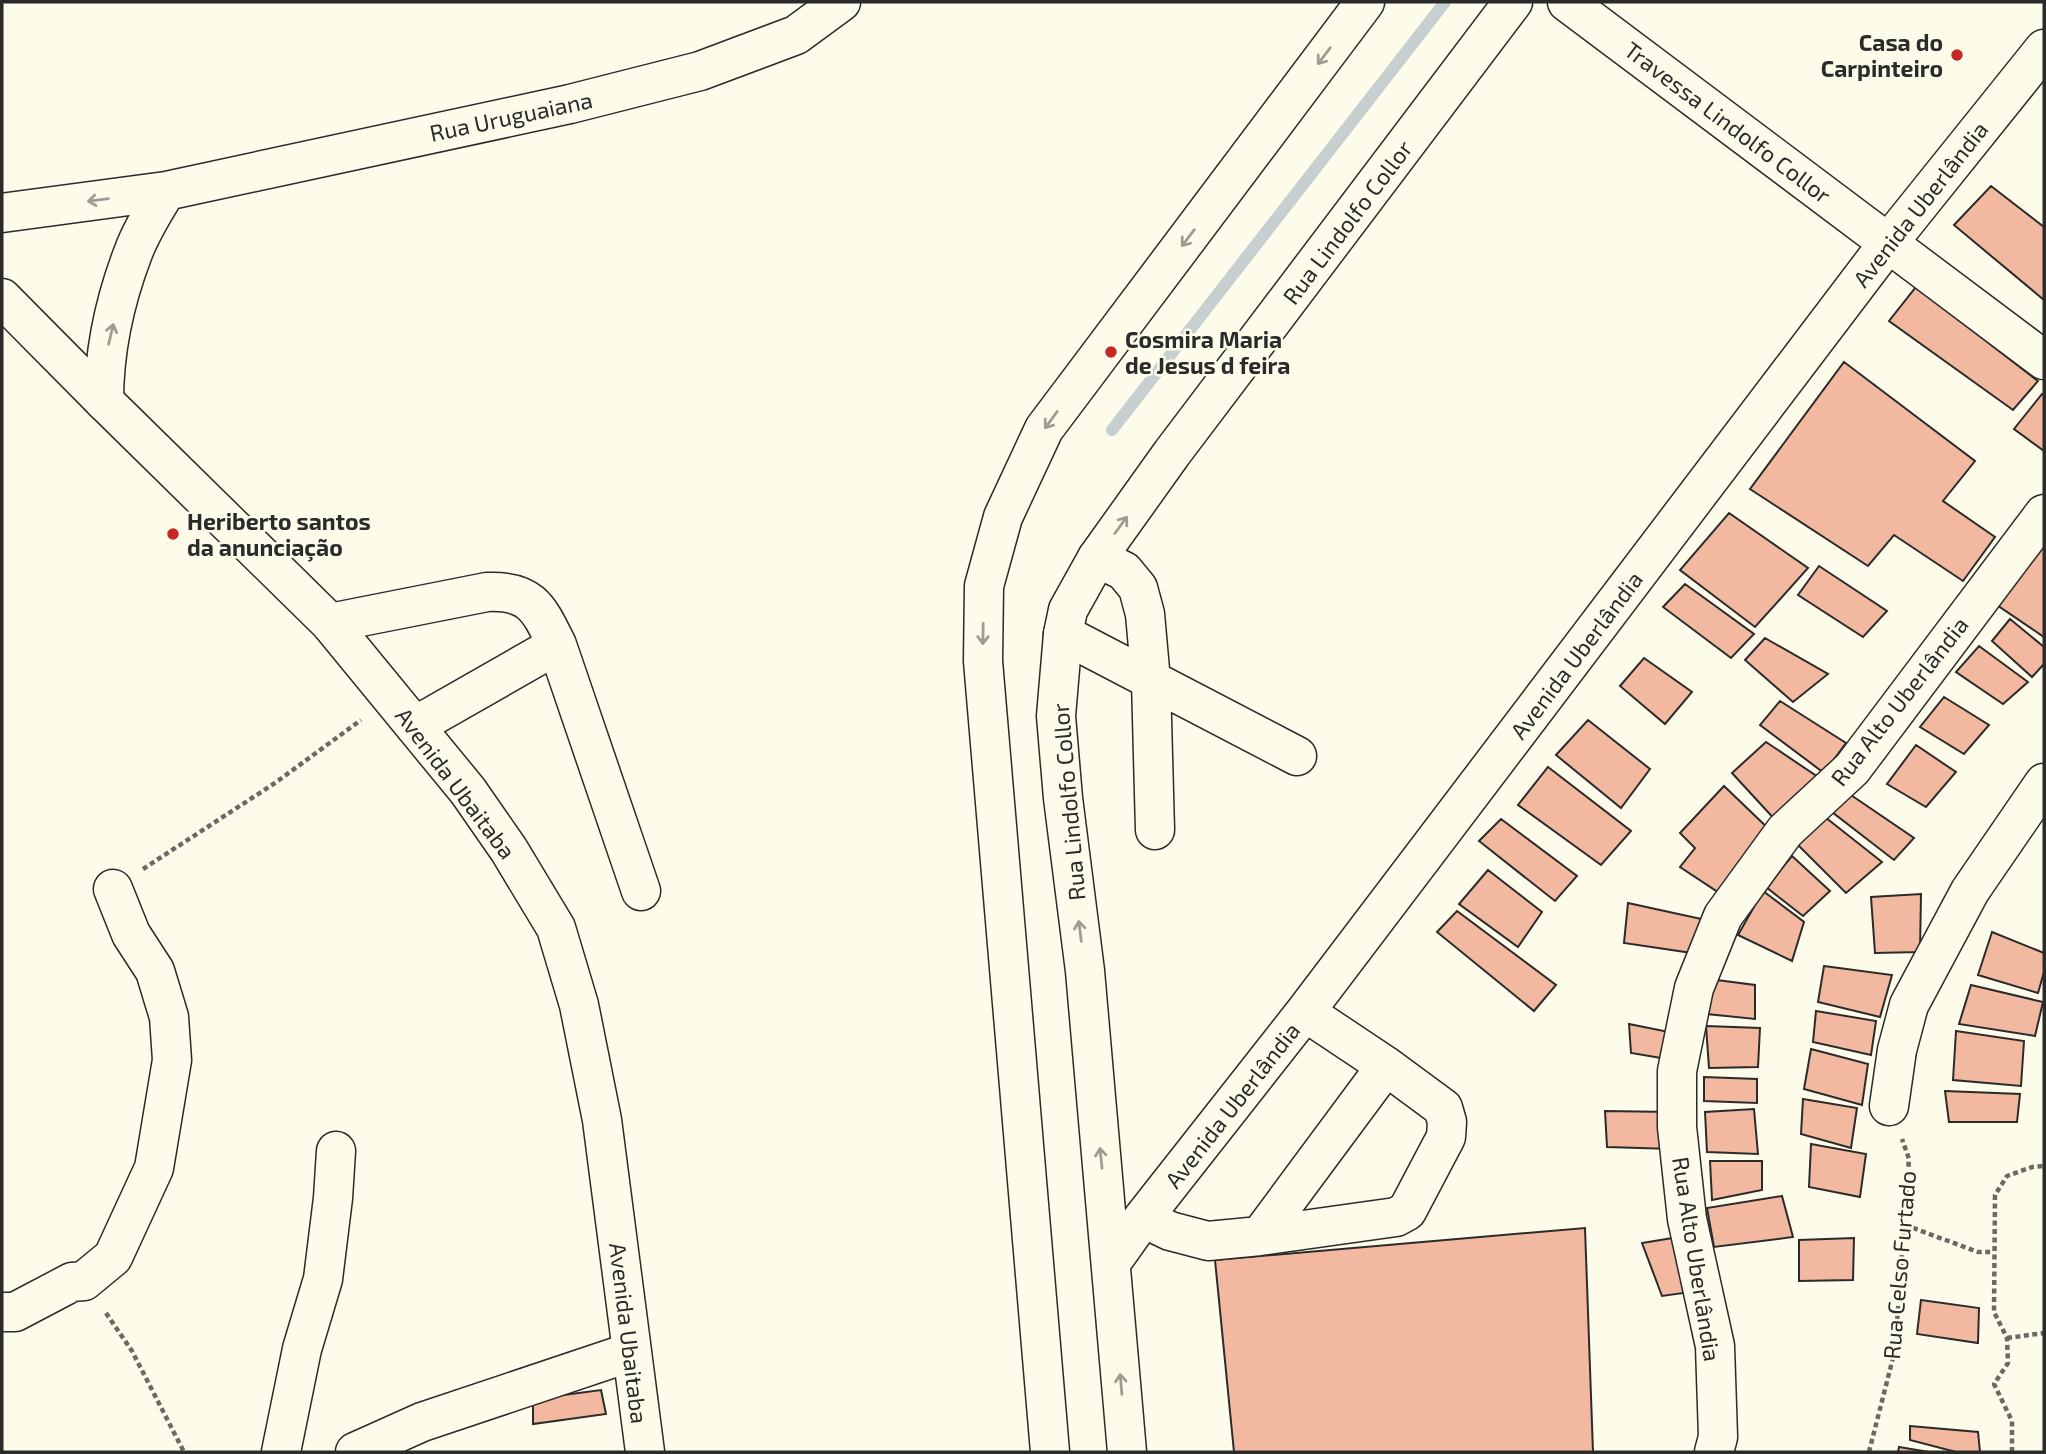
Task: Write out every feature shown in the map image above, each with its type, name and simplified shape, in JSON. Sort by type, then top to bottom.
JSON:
[{"type":"main road","name":"Rua Uruguaiana","points":[[2,213],[166,191],[570,104],[700,71],[796,35],[841,2]]},
{"type":"main road","points":[[1050,1452],[983,661],[984,586],[1003,517],[1044,429],[1365,2]]},
{"type":"main road","name":"Rua Lindolfo Collor","points":[[1127,1452],[1085,971],[1063,798],[1056,716],[1063,634],[1068,610],[1097,558],[1172,453],[1513,2]]},
{"type":"main road","name":"Travessa Lindolfo Collor","points":[[1567,2],[2044,360]]},
{"type":"main road","name":"Avenida Uberlândia","points":[[1111,1263],[1143,1217],[1305,1012],[1889,242],[2044,49]]},
{"type":"main road","points":[[104,401],[104,371],[120,295],[133,252],[166,191]]},
{"type":"main road","name":"Avenida Ubaitaba","points":[[2,298],[330,623],[468,791],[509,850],[556,928],[579,1005],[602,1120],[645,1452]]},
{"type":"main road","name":"Rua Alto Uberlândia","points":[[1714,1452],[1718,1437],[1715,1346],[1687,1219],[1677,1127],[1677,1071],[1694,988],[1723,916],[1786,831],[1852,769],[2044,514]]},
{"type":"main road","points":[[1097,558],[1124,571],[1138,588],[1145,614],[1151,681],[1155,830]]},
{"type":"main road","points":[[330,623],[487,592],[522,596],[532,603],[542,615],[557,645],[641,891]]},
{"type":"main road","points":[[1063,634],[1297,755]]},
{"type":"main road","points":[[403,712],[557,645]]},
{"type":"main road","points":[[1889,1106],[1897,1050],[1909,1005],[1970,891],[2044,783]]},
{"type":"main road","points":[[2,1312],[15,1312],[72,1282],[84,1281],[113,1257],[154,1168],[172,1060],[169,1017],[155,971],[131,933],[113,889]]},
{"type":"main road","points":[[1143,1217],[1170,1231],[1208,1241],[1396,1217],[1407,1211],[1447,1137],[1443,1108],[1305,1012]]},
{"type":"main road","points":[[1260,1236],[1386,1066]]},
{"type":"main road","points":[[281,1452],[303,1349],[323,1279],[336,1151]]},
{"type":"main road","points":[[355,1452],[435,1417],[631,1352]]},
{"type":"path","points":[[113,889],[275,783],[403,712]]},
{"type":"path","name":"Rua Celso Furtado","points":[[1869,1452],[1895,1350],[1909,1159],[1889,1106]]},
{"type":"path","points":[[2012,1452],[2012,1421],[1994,1384],[2008,1363],[2007,1338],[1994,1312],[1995,1195],[2007,1176],[2032,1167],[2044,1166]]},
{"type":"path","points":[[1905,1225],[1978,1252],[1993,1252]]},
{"type":"path","points":[[72,1282],[99,1302],[132,1351],[184,1452]]},
{"type":"path","points":[[2007,1338],[2044,1332]]},
{"type":"building","points":[[1991,186],[2044,227],[2044,300],[1954,225]]},
{"type":"building","points":[[1916,287],[2038,381],[2013,410],[1889,321]]},
{"type":"building","points":[[1844,362],[1975,461],[1943,501],[1995,537],[1963,581],[1894,535],[1868,566],[1750,489]]},
{"type":"building","points":[[2042,394],[2044,396],[2044,451],[2014,429]]},
{"type":"building","points":[[1729,513],[1808,568],[1755,627],[1680,570]]},
{"type":"building","points":[[2044,539],[2044,637],[1991,601]]},
{"type":"building","points":[[1819,566],[1887,611],[1863,637],[1798,595]]},
{"type":"building","points":[[1685,584],[1754,634],[1731,658],[1663,607]]},
{"type":"building","points":[[2010,619],[2044,647],[2044,664],[2032,677],[1992,641]]},
{"type":"building","points":[[1765,638],[1828,674],[1793,702],[1745,660]]},
{"type":"building","points":[[1979,646],[2028,682],[2003,704],[1956,672]]},
{"type":"building","points":[[1644,658],[1692,692],[1665,724],[1620,686]]},
{"type":"building","points":[[1944,697],[1989,725],[1964,754],[1920,727]]},
{"type":"building","points":[[1780,701],[1846,743],[1824,773],[1760,725]]},
{"type":"building","points":[[1588,720],[1650,769],[1621,808],[1556,755]]},
{"type":"building","points":[[1766,742],[1821,779],[1778,823],[1732,773]]},
{"type":"building","points":[[1916,745],[1956,772],[1926,807],[1887,784]]},
{"type":"building","points":[[1548,767],[1631,831],[1601,865],[1518,805]]},
{"type":"building","points":[[1724,786],[1774,834],[1730,900],[1680,867],[1695,848],[1680,833]]},
{"type":"building","points":[[1848,793],[1914,838],[1894,860],[1832,812]]},
{"type":"building","points":[[1825,817],[1882,862],[1846,893],[1798,845]]},
{"type":"building","points":[[1501,819],[1577,876],[1555,901],[1479,841]]},
{"type":"building","points":[[1792,856],[1830,891],[1803,916],[1766,887]]},
{"type":"building","points":[[1488,870],[1542,912],[1518,947],[1459,904]]},
{"type":"building","points":[[1763,891],[1804,922],[1792,961],[1738,935]]},
{"type":"building","points":[[1921,894],[1920,952],[1875,953],[1871,897]]},
{"type":"building","points":[[1628,903],[1706,920],[1699,954],[1624,943]]},
{"type":"building","points":[[1457,911],[1556,985],[1534,1011],[1437,932]]},
{"type":"building","points":[[1992,932],[2044,953],[2044,972],[2038,993],[1978,975]]},
{"type":"building","points":[[1824,966],[1892,975],[1880,1017],[1818,1002]]},
{"type":"building","points":[[1709,979],[1755,985],[1755,1019],[1707,1014]]},
{"type":"building","points":[[1971,985],[2043,1002],[2035,1036],[1959,1024]]},
{"type":"building","points":[[1816,1011],[1876,1021],[1871,1055],[1813,1042]]},
{"type":"building","points":[[1629,1024],[1674,1033],[1673,1060],[1631,1053]]},
{"type":"building","points":[[1706,1026],[1760,1028],[1758,1067],[1709,1068]]},
{"type":"building","points":[[1956,1031],[2024,1041],[2021,1086],[1953,1080]]},
{"type":"building","points":[[1811,1049],[1868,1064],[1862,1105],[1804,1089]]},
{"type":"building","points":[[1704,1077],[1757,1079],[1757,1103],[1704,1101]]},
{"type":"building","points":[[1945,1091],[2020,1094],[2017,1122],[1949,1122]]},
{"type":"building","points":[[1803,1099],[1857,1108],[1851,1148],[1801,1134]]},
{"type":"building","points":[[1754,1109],[1758,1154],[1707,1152],[1705,1112]]},
{"type":"building","points":[[1605,1111],[1672,1112],[1672,1149],[1607,1147]]},
{"type":"building","points":[[1811,1144],[1866,1154],[1860,1197],[1809,1187]]},
{"type":"building","points":[[1710,1161],[1762,1161],[1762,1190],[1712,1200]]},
{"type":"building","points":[[1782,1196],[1793,1237],[1714,1247],[1707,1208]]},
{"type":"building","points":[[1585,1228],[1593,1452],[1234,1452],[1215,1260]]},
{"type":"building","points":[[1685,1236],[1698,1291],[1662,1296],[1642,1243]]},
{"type":"building","points":[[1854,1238],[1853,1280],[1799,1281],[1799,1240]]},
{"type":"building","points":[[1921,1300],[1979,1308],[1978,1343],[1917,1334]]},
{"type":"building","points":[[601,1390],[606,1414],[533,1424],[533,1399]]},
{"type":"building","points":[[1910,1426],[1978,1432],[1980,1452],[1956,1452],[1910,1440]]},
{"type":"building","points":[[1899,1447],[1929,1452],[1898,1452]]},
{"type":"waterway","points":[[1112,430],[1445,2]]},
{"type":"place","name":"Casa do Carpinteiro","points":[[1957,55]]},
{"type":"place","name":"Cosmira Maria de Jesus d feira","points":[[1111,352]]},
{"type":"place","name":"Heriberto santos da anunciação","points":[[173,534]]}]
